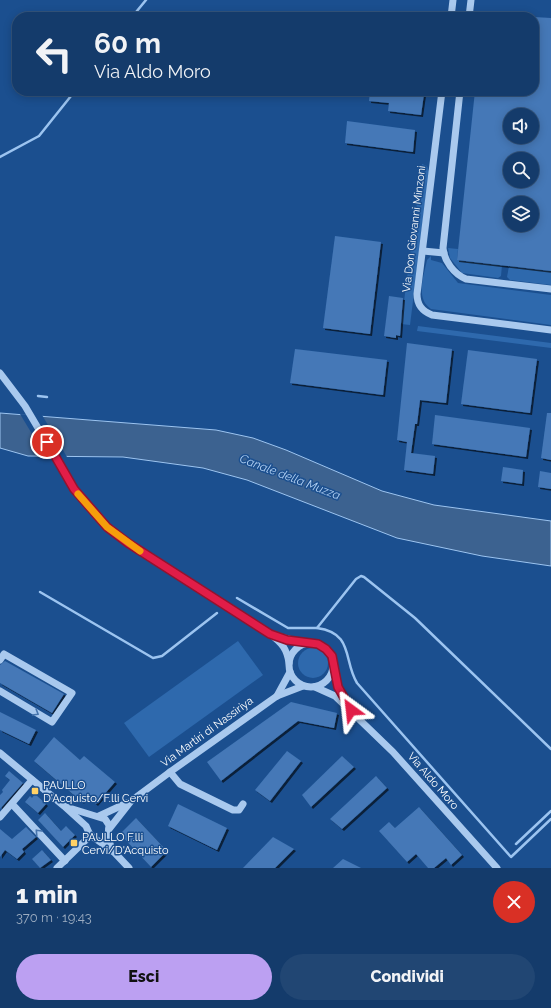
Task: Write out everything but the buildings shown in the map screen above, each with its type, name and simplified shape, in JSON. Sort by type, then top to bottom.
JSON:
[{"type":"street","points":[[452,12],[453,0]]},
{"type":"street","points":[[470,12],[471,0]]},
{"type":"street","name":"Via Don Giovanni Minzoni","points":[[441,96],[417,300],[418,305],[426,313],[551,330]]},
{"type":"street","points":[[460,96],[444,253],[455,272],[466,279],[551,290]]},
{"type":"street","points":[[423,251],[444,253]]},
{"type":"street","name":"Via Aldo Moro","points":[[0,373],[25,406],[74,489],[107,527],[149,557],[270,634],[283,646],[287,652],[290,672]]},
{"type":"street","name":"Via Aldo Moro","points":[[270,634],[287,640],[304,643],[314,642],[323,646],[332,656],[338,687],[351,710]]},
{"type":"street","points":[[289,664],[292,653],[304,643]]},
{"type":"street","points":[[0,660],[4,654],[72,693],[52,722],[1,694]]},
{"type":"street","points":[[315,687],[323,684],[329,678],[333,666]]},
{"type":"street","points":[[290,672],[295,680],[303,686]]},
{"type":"street","name":"Via Martiri di Nassiriya","points":[[277,696],[290,672]]},
{"type":"street","name":"Via Aldo Moro","points":[[303,686],[315,687],[335,696],[351,710],[393,752],[497,868]]},
{"type":"street","name":"Via Martiri di Nassiriya","points":[[108,830],[131,802],[170,772],[277,696],[303,686]]},
{"type":"street","points":[[0,753],[64,806],[87,827],[93,836],[113,851],[129,868]]},
{"type":"street","points":[[170,772],[180,784],[233,810],[239,810],[244,804]]},
{"type":"street","points":[[0,817],[32,780]]},
{"type":"street","name":"Via Martiri di Nassiriya","points":[[98,816],[131,802]]},
{"type":"street","points":[[12,804],[65,861]]},
{"type":"street","points":[[64,806],[98,816],[107,821],[108,836],[113,851]]},
{"type":"street","points":[[87,827],[90,819],[98,816]]},
{"type":"street","points":[[57,868],[93,836],[103,836],[108,830]]},
{"type":"shaded area","points":[[422,164],[427,166],[429,172],[410,325],[401,324]]},
{"type":"shaded area","points":[[448,248],[458,249],[457,260],[502,265],[501,276],[498,278],[462,273],[450,258]]},
{"type":"shaded area","points":[[431,256],[431,260],[442,263],[458,283],[551,295],[551,325],[431,309],[426,305],[423,299],[422,286],[427,260]]},
{"type":"shaded area","points":[[509,266],[551,271],[551,285],[510,280],[507,277]]},
{"type":"shaded area","points":[[418,326],[551,343],[551,348],[417,331]]},
{"type":"shaded area","points":[[238,641],[263,675],[149,757],[124,723]]},
{"type":"shaded area","points":[[313,648],[324,652],[328,663],[324,674],[313,678],[302,674],[298,663],[302,652]]},
{"type":"water","name":"Canale della Muzza","points":[[0,413],[216,430],[253,438],[286,450],[382,491],[434,505],[551,521],[551,566],[482,556],[397,538],[247,480],[203,468],[123,457],[28,456],[0,448]]},
{"type":"pier","points":[[20,414],[42,415],[67,457],[46,457]]},
{"type":"waterway","points":[[136,12],[146,0]]},
{"type":"waterway","points":[[0,157],[39,136],[71,96]]},
{"type":"waterway","points":[[38,396],[47,397]]},
{"type":"waterway","points":[[237,598],[288,628],[317,628],[356,579],[361,576],[364,577],[415,618],[551,749]]},
{"type":"waterway","points":[[40,592],[153,658],[162,656],[217,613]]},
{"type":"waterway","points":[[317,628],[337,635],[346,649],[357,683],[511,857],[551,819]]},
{"type":"waterway","points":[[516,844],[551,811]]},
{"type":"slow traffic","points":[[78,494],[107,527],[140,551]]},
{"type":"place","name":"PAULLO D'Acquisto/F.lli Cervi","points":[[35,791]]},
{"type":"place","name":"PAULLO F.lli Cervi/D'Acquisto","points":[[74,843]]},
{"type":"route","points":[[47,442],[74,489],[107,527],[128,543],[270,634],[287,640],[304,643],[314,642],[323,646],[332,656],[335,680],[351,710]]}]
